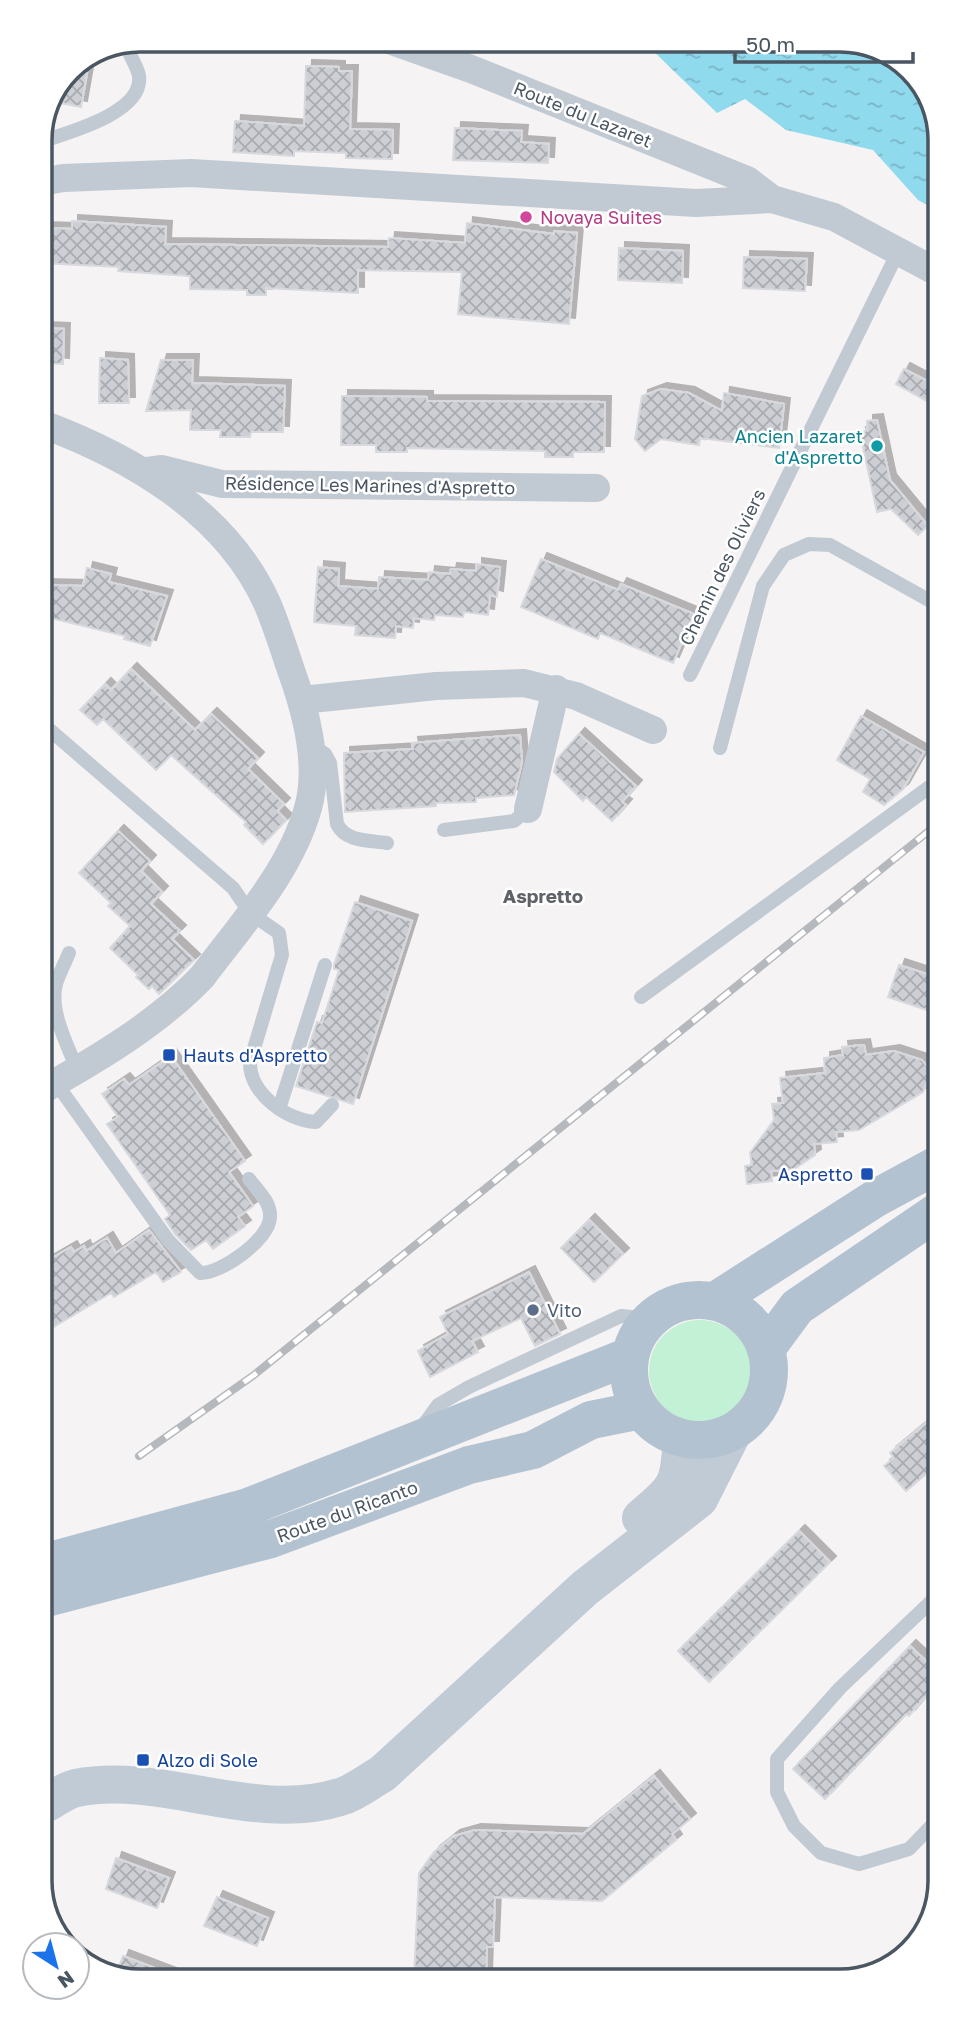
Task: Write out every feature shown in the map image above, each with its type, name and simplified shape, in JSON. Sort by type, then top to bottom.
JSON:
[{"type":"main road","points":[[715,1301],[876,1198],[928,1170]]},
{"type":"main road","points":[[766,1349],[797,1307],[928,1218]]},
{"type":"main road","points":[[715,1301],[737,1311],[755,1327],[766,1349],[770,1368],[768,1387],[760,1405],[748,1420],[733,1432],[716,1439],[682,1439],[659,1428],[641,1410],[630,1384],[630,1356],[638,1336],[651,1319],[681,1302],[715,1301]]},
{"type":"main road","points":[[52,1560],[248,1507],[630,1356]]},
{"type":"main road","name":"Route du Ricanto","points":[[52,1596],[271,1539],[469,1465],[533,1450],[590,1420],[641,1410]]},
{"type":"main road","points":[[52,1800],[74,1788],[140,1785],[232,1801],[305,1805],[343,1797],[382,1773],[586,1588],[699,1499],[733,1432]]},
{"type":"main road","points":[[586,1588],[618,1538],[667,1495],[679,1479],[682,1439]]},
{"type":"street","name":"Route du Lazaret","points":[[423,52],[747,180],[772,198],[834,217],[928,267]]},
{"type":"street","name":"Route du Lazaret","points":[[53,180],[191,173],[696,203],[772,198]]},
{"type":"street","points":[[53,428],[93,443],[146,471],[221,536],[245,565],[267,602],[302,700],[310,744],[309,806],[293,850],[250,913],[184,995],[146,1025],[59,1080]]},
{"type":"street","name":"Résidence Les Marines d'Aspretto","points":[[146,471],[162,469],[203,481],[236,484],[596,488]]},
{"type":"street","points":[[302,700],[449,685],[524,682],[556,689],[653,730]]},
{"type":"street","points":[[528,809],[556,689]]},
{"type":"lane","points":[[53,137],[97,121],[130,101],[137,92],[139,77],[130,53]]},
{"type":"lane","name":"Chemin des Oliviers","points":[[690,675],[899,250]]},
{"type":"lane","points":[[720,748],[763,586],[784,555],[808,544],[830,545],[928,600]]},
{"type":"lane","points":[[53,732],[233,888],[250,913],[279,933],[282,955],[250,1062],[250,1074],[257,1086],[279,1109],[303,1121],[316,1122],[332,1105]]},
{"type":"lane","points":[[310,744],[325,754],[330,763],[337,824],[341,833],[350,838],[387,843]]},
{"type":"lane","points":[[641,997],[928,788]]},
{"type":"lane","points":[[444,830],[513,821],[528,809]]},
{"type":"lane","points":[[69,953],[55,986],[61,1029],[59,1080],[168,1240],[200,1273],[224,1268],[263,1235],[270,1225],[271,1214],[266,1200],[249,1178]]},
{"type":"lane","points":[[279,1109],[325,965]]},
{"type":"lane","points":[[410,1443],[438,1405],[469,1387],[621,1316],[651,1319]]},
{"type":"lane","points":[[928,1604],[840,1688],[777,1759],[777,1792],[794,1826],[821,1853],[859,1864],[909,1849],[928,1829]]},
{"type":"green space","points":[[700,1320],[719,1324],[736,1335],[747,1352],[751,1371],[747,1390],[736,1407],[719,1418],[700,1422],[681,1418],[664,1407],[653,1390],[649,1371],[653,1352],[664,1335],[681,1324]]},
{"type":"water","points":[[655,53],[846,53],[868,57],[898,74],[916,96],[921,107],[928,140],[928,205],[918,200],[873,150],[786,130],[745,99],[717,113]]},
{"type":"building","points":[[306,66],[339,67],[339,71],[352,71],[350,129],[393,130],[392,159],[346,158],[346,153],[294,151],[294,156],[233,152],[235,121],[304,126]]},
{"type":"building","points":[[84,73],[87,73],[81,107],[61,103]]},
{"type":"building","points":[[455,128],[522,131],[521,142],[549,144],[548,163],[453,160]]},
{"type":"building","points":[[72,221],[166,227],[165,244],[388,247],[389,238],[465,243],[467,223],[554,234],[554,231],[577,233],[569,324],[458,314],[462,272],[358,270],[358,293],[266,288],[266,295],[247,295],[247,290],[190,289],[190,276],[118,271],[119,267],[53,264],[53,228],[72,229]]},
{"type":"building","points":[[619,248],[683,251],[682,283],[618,280]]},
{"type":"building","points":[[744,257],[807,259],[805,291],[743,288]]},
{"type":"building","points":[[53,329],[64,329],[63,364],[53,364]]},
{"type":"building","points":[[100,358],[128,360],[129,403],[99,403]]},
{"type":"building","points":[[161,360],[193,360],[192,383],[285,386],[283,432],[251,432],[250,437],[220,437],[221,430],[190,430],[191,410],[146,411]]},
{"type":"building","points":[[904,369],[928,381],[928,402],[896,384]]},
{"type":"building","points":[[661,389],[689,393],[722,411],[724,393],[784,404],[779,448],[700,438],[699,445],[661,439],[645,451],[635,439],[642,396]]},
{"type":"building","points":[[342,396],[427,397],[427,401],[605,402],[604,452],[573,452],[573,457],[545,457],[545,451],[407,448],[407,452],[376,452],[376,445],[341,445]]},
{"type":"building","points":[[877,420],[890,480],[928,526],[918,535],[891,509],[877,512],[860,433],[867,430],[867,421]]},
{"type":"building","points":[[541,559],[618,590],[621,584],[694,614],[673,663],[600,633],[598,639],[521,607]]},
{"type":"building","points":[[476,564],[500,567],[497,597],[490,595],[488,615],[464,612],[463,617],[435,615],[434,620],[414,618],[413,628],[396,626],[395,638],[355,635],[356,626],[314,622],[318,567],[339,569],[338,586],[378,589],[379,577],[428,580],[429,572],[450,574],[451,569],[476,571]]},
{"type":"building","points":[[87,568],[111,574],[109,582],[167,596],[150,646],[124,639],[125,636],[53,619],[53,585],[83,586]]},
{"type":"building","points":[[131,669],[195,730],[211,714],[258,758],[248,769],[284,804],[277,811],[286,820],[263,844],[244,825],[246,822],[171,755],[156,770],[103,719],[97,725],[80,710],[105,684],[111,690]]},
{"type":"building","points":[[861,716],[924,752],[903,789],[884,805],[863,792],[870,779],[837,760]]},
{"type":"building","points":[[579,734],[636,786],[622,802],[626,805],[612,821],[586,797],[583,801],[554,772],[557,759]]},
{"type":"building","points":[[520,735],[522,762],[514,795],[476,798],[476,802],[345,812],[344,753],[413,749],[412,743]]},
{"type":"building","points":[[118,831],[150,861],[141,871],[162,892],[151,904],[180,931],[172,939],[194,960],[159,994],[152,986],[149,989],[136,977],[138,975],[110,948],[130,926],[108,906],[111,903],[79,873]]},
{"type":"building","points":[[355,902],[412,921],[353,1104],[296,1086],[317,1022],[322,1023],[339,970],[334,969],[334,965]]},
{"type":"building","points":[[899,965],[928,974],[928,1010],[888,997]]},
{"type":"building","points":[[864,1045],[866,1055],[894,1051],[922,1060],[928,1068],[928,1080],[923,1092],[859,1130],[836,1132],[837,1142],[814,1144],[815,1155],[794,1169],[771,1171],[772,1181],[747,1184],[745,1166],[752,1165],[750,1153],[774,1120],[772,1104],[783,1103],[780,1078],[825,1073],[824,1058],[843,1055],[842,1047]]},
{"type":"building","points":[[171,1056],[245,1161],[229,1172],[253,1206],[238,1217],[245,1226],[213,1249],[206,1240],[191,1250],[175,1234],[165,1219],[170,1215],[107,1124],[118,1117],[102,1094],[124,1079],[129,1085]]},
{"type":"building","points":[[589,1220],[623,1254],[594,1282],[561,1248]]},
{"type":"building","points":[[149,1230],[181,1272],[163,1282],[156,1272],[114,1297],[111,1293],[52,1328],[52,1258],[71,1247],[74,1252],[84,1246],[86,1251],[107,1238],[116,1253]]},
{"type":"building","points":[[529,1272],[560,1334],[535,1346],[521,1318],[472,1341],[478,1352],[430,1377],[418,1351],[448,1334],[440,1317]]},
{"type":"building","points":[[928,1421],[928,1472],[906,1491],[884,1466],[894,1458],[890,1453]]},
{"type":"building","points":[[799,1531],[830,1562],[709,1682],[678,1651]]},
{"type":"building","points":[[910,1646],[928,1663],[928,1693],[909,1716],[906,1714],[825,1799],[793,1769]]},
{"type":"building","points":[[654,1776],[690,1819],[672,1834],[676,1840],[602,1901],[495,1897],[493,1947],[487,1947],[486,1969],[414,1969],[419,1873],[434,1852],[454,1836],[475,1830],[583,1834]]},
{"type":"building","points":[[116,1858],[169,1878],[157,1908],[106,1889]]},
{"type":"building","points":[[217,1897],[268,1918],[257,1946],[204,1926]]},
{"type":"building","points":[[123,1956],[157,1969],[134,1969],[119,1967]]},
{"type":"railway","points":[[139,1456],[254,1375],[928,832]]},
{"type":"place","name":"Novaya Suites","points":[[526,217]]},
{"type":"place","name":"Ancien Lazaret d'Aspretto","points":[[877,446]]},
{"type":"place","name":"Hauts d'Aspretto","points":[[169,1055]]},
{"type":"place","name":"Aspretto","points":[[867,1174]]},
{"type":"place","name":"Vito","points":[[533,1310]]},
{"type":"place","name":"Alzo di Sole","points":[[143,1760]]},
{"type":"district","name":"Aspretto","points":[[543,895]]}]
